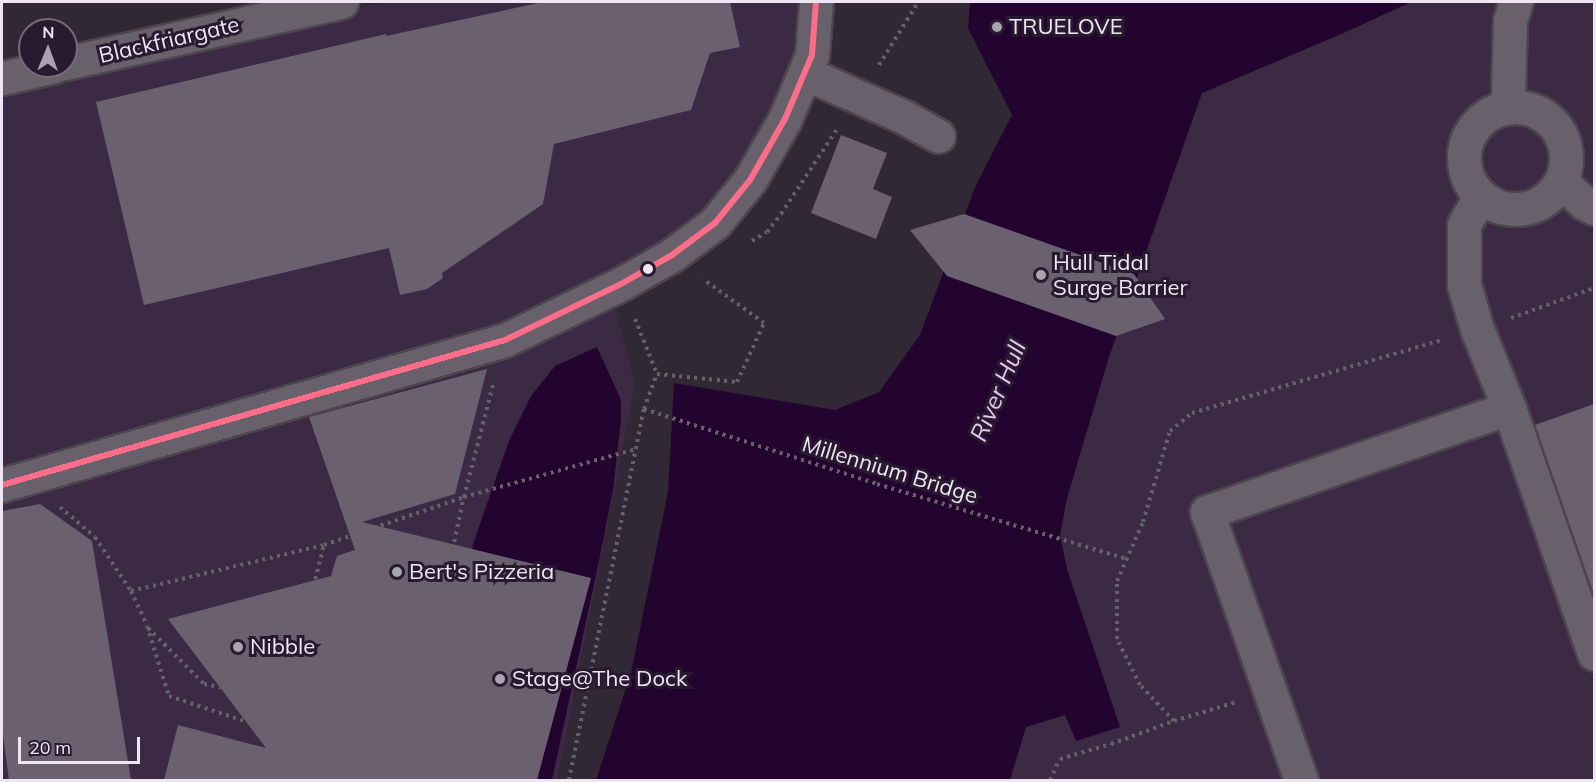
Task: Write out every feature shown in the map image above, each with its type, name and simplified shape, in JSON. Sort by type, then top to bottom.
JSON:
[{"type":"street","name":"Blackfriargate","points":[[78,60],[341,2]]},
{"type":"street","points":[[14,481],[505,340],[621,284],[672,255],[716,223],[750,180],[785,119],[812,55],[816,2]]},
{"type":"street","points":[[1516,2],[1510,20],[1508,98],[1516,107],[1542,115],[1555,127],[1563,140],[1566,159],[1561,181],[1550,195],[1536,205],[1515,210],[1496,206],[1480,196],[1469,182],[1464,166],[1468,136],[1489,114],[1516,107]]},
{"type":"street","points":[[805,73],[904,117],[938,136]]},
{"type":"street","points":[[3,78],[18,74]]},
{"type":"street","points":[[1561,181],[1584,203],[1594,208]]},
{"type":"street","points":[[1480,196],[1464,225],[1464,285],[1477,329],[1509,408],[1594,654]]},
{"type":"street","points":[[1301,780],[1207,512],[1509,408]]},
{"type":"path","points":[[748,243],[767,232],[781,214],[918,2]]},
{"type":"path","points":[[657,374],[737,382],[764,323],[698,275]]},
{"type":"path","points":[[569,780],[644,409],[657,374],[621,284]]},
{"type":"path","points":[[1173,721],[1140,685],[1117,639],[1117,581],[1143,522],[1170,431],[1192,413],[1477,329],[1594,288]]},
{"type":"path","points":[[14,481],[95,537],[131,591],[147,627],[169,696],[277,732],[405,769],[464,497],[505,340]]},
{"type":"path","name":"Millennium Bridge","points":[[644,409],[877,484],[1127,559]]},
{"type":"path","points":[[131,591],[324,545],[464,497],[636,449]]},
{"type":"path","points":[[290,766],[277,732],[324,545]]},
{"type":"path","points":[[147,627],[204,684],[246,692]]},
{"type":"path","points":[[246,683],[246,720]]},
{"type":"path","points":[[1050,780],[1060,759],[1270,691]]},
{"type":"shaded area","points":[[388,2],[796,2],[803,66],[705,228],[608,283],[635,384],[557,780],[2,780],[2,83],[26,78],[78,78],[78,67]]},
{"type":"shaded area","points":[[1411,2],[1594,2],[1594,780],[1010,780],[1026,727],[1065,715],[1067,569],[1060,535],[1067,498],[1109,357],[1202,93]]},
{"type":"water","name":"River Hull","points":[[970,2],[1411,2],[1202,93],[1109,357],[1067,498],[1060,535],[1067,569],[1120,727],[1076,741],[1065,715],[1026,727],[1010,780],[596,780],[631,673],[668,492],[674,383],[835,410],[879,392],[920,335],[975,187],[1012,115],[968,28]]},
{"type":"water","points":[[597,347],[621,400],[621,420],[613,490],[552,780],[430,780],[453,631],[474,541],[509,441],[531,396],[555,366]]},
{"type":"building","points":[[543,2],[730,2],[740,47],[710,53],[691,110],[554,144],[543,204],[442,273],[443,278],[427,289],[400,295],[389,248],[144,305],[96,102],[386,34],[386,36]]},
{"type":"building","points":[[841,135],[887,153],[873,189],[892,197],[876,239],[811,213]]},
{"type":"building","name":"Hull Tidal Surge Barrier","points":[[964,214],[1134,274],[1165,319],[1116,336],[947,276],[910,230]]},
{"type":"building","points":[[487,369],[455,494],[362,522],[591,578],[537,780],[164,780],[178,725],[266,748],[168,619],[331,576],[337,556],[355,550],[309,417]]},
{"type":"building","points":[[1594,404],[1594,598],[1535,425]]},
{"type":"building","points":[[40,504],[92,541],[131,780],[9,780],[2,728],[2,511]]},
{"type":"transit line","points":[[2,485],[505,340],[621,284],[672,255],[715,223],[750,180],[785,119],[812,55],[816,2]]},
{"type":"place","name":"TRUELOVE","points":[[997,27]]},
{"type":"place","name":"Hull Tidal Surge Barrier","points":[[1041,275]]},
{"type":"place","name":"Bert's Pizzeria","points":[[397,572]]},
{"type":"place","name":"Nibble","points":[[238,647]]},
{"type":"place","name":"Stage@The Dock","points":[[500,679]]}]
